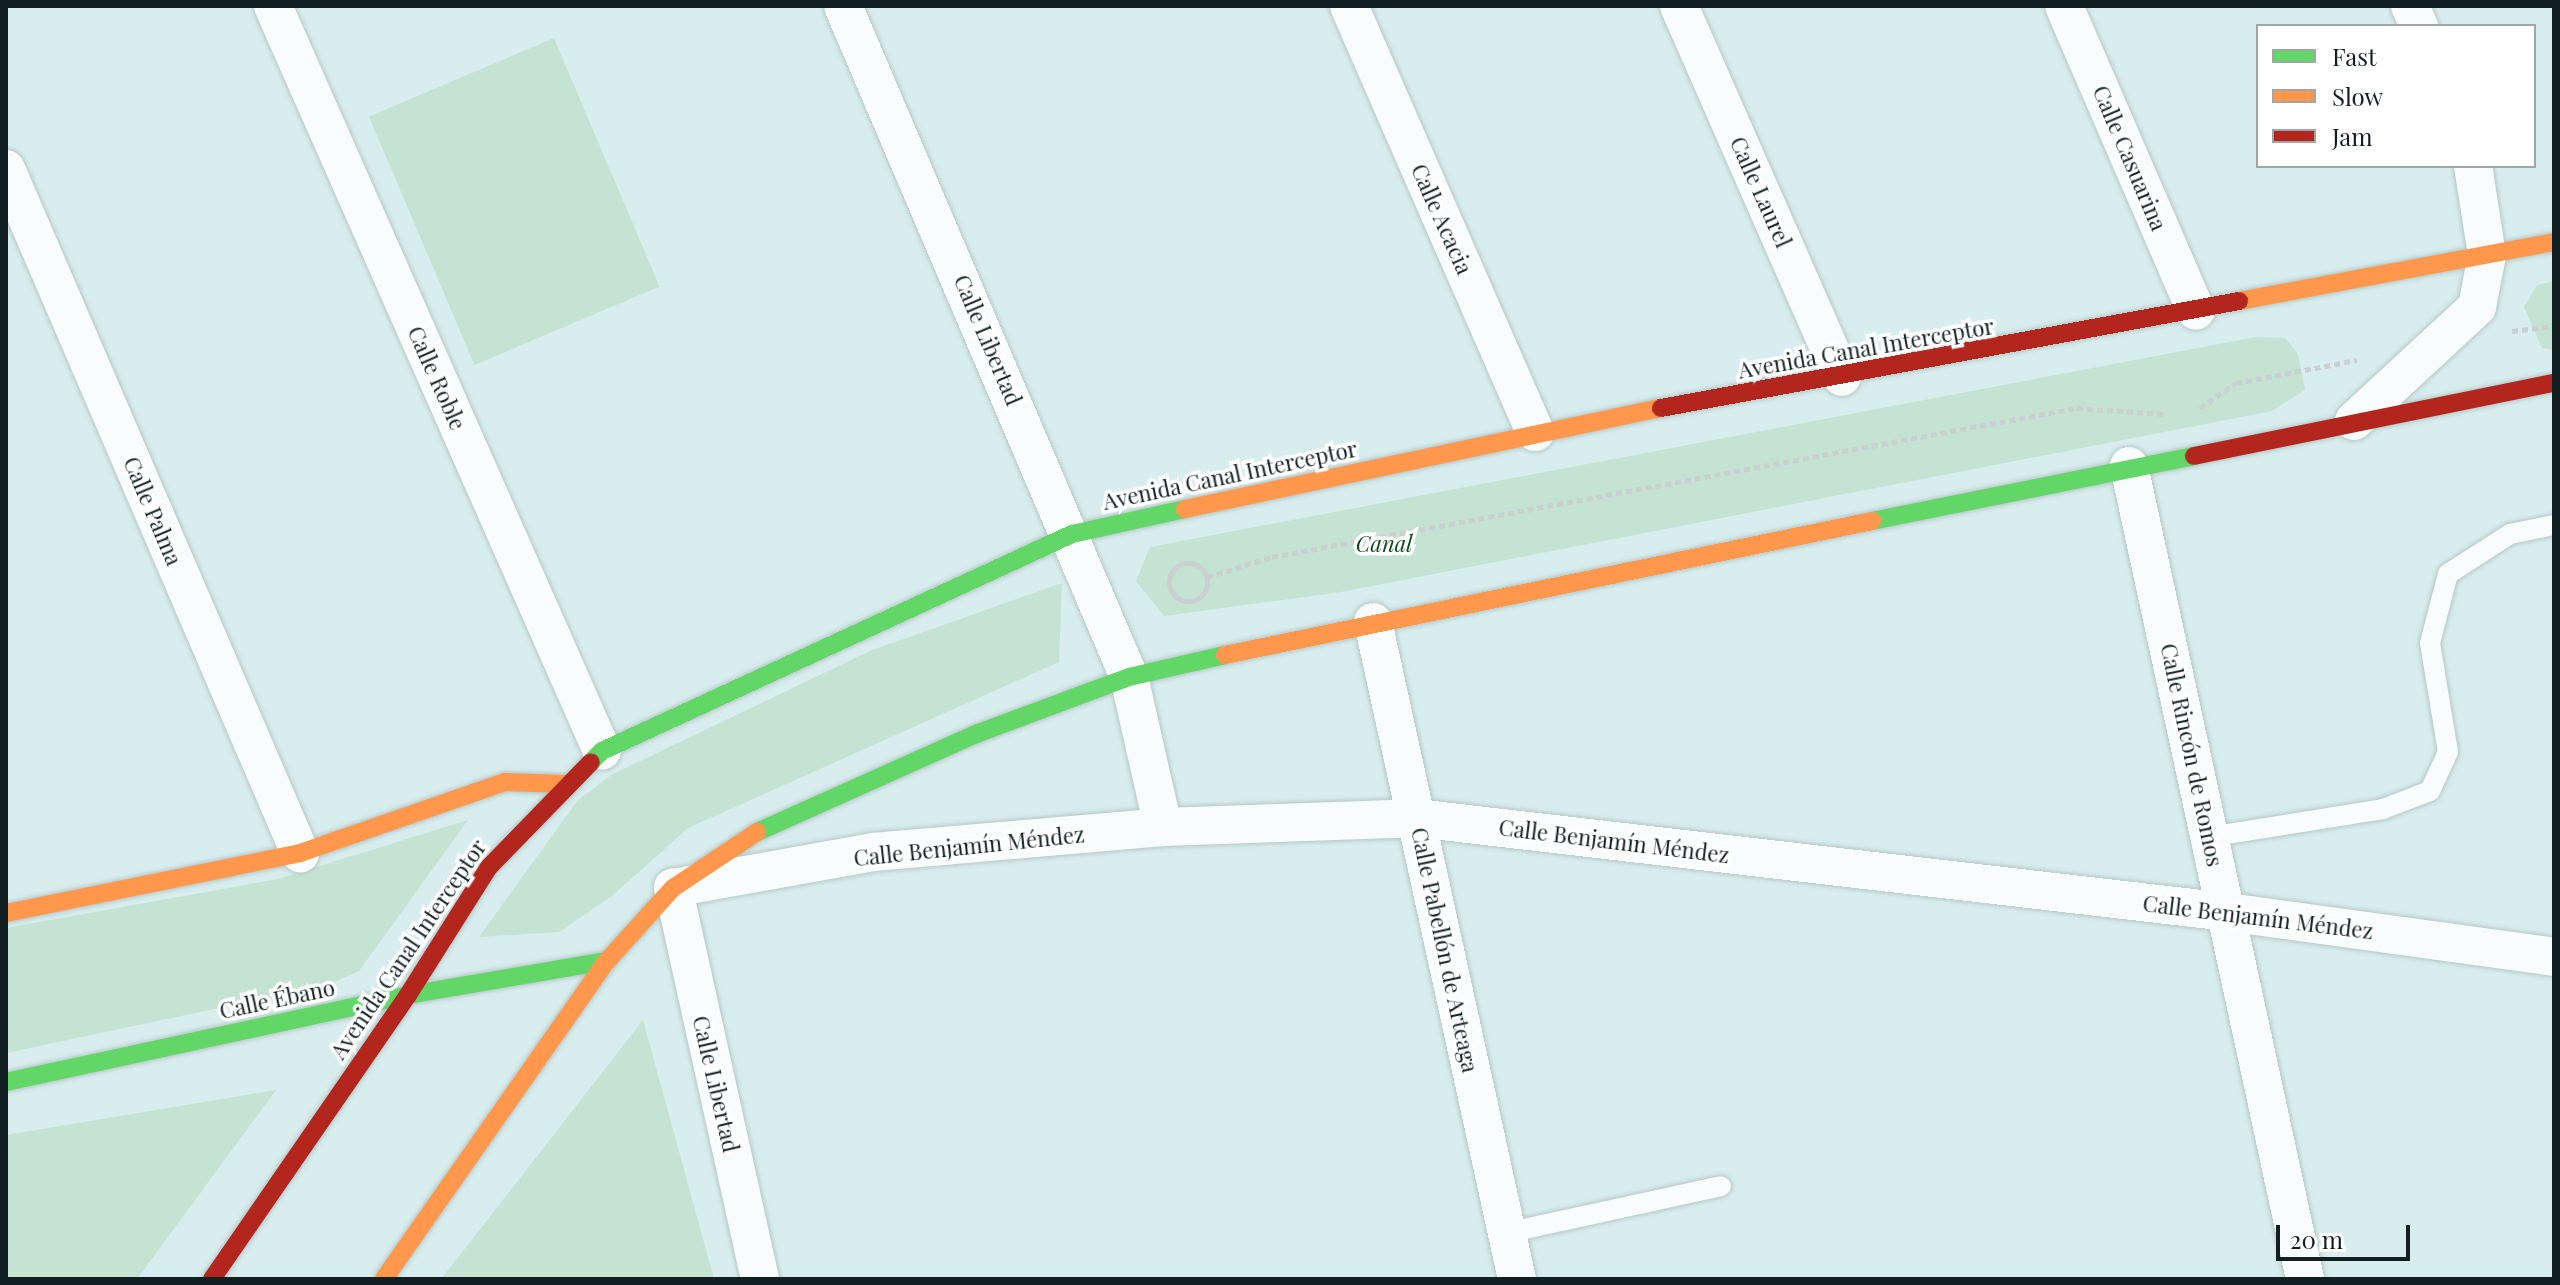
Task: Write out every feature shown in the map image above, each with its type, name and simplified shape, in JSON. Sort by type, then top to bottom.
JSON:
[{"type":"main road","name":"Avenida Canal Interceptor","points":[[212,1279],[408,995],[489,867],[565,784],[602,751],[1072,534],[1535,432],[2554,242]]},
{"type":"main road","points":[[384,1279],[607,961],[673,888],[718,853],[796,810],[1129,677],[1373,622],[2129,466],[2554,383]]},
{"type":"main road","points":[[6,913],[300,853],[505,782],[565,784]]},
{"type":"main road","name":"Calle Ébano","points":[[6,1082],[408,995],[607,961]]},
{"type":"street","name":"Calle Roble","points":[[273,6],[602,751]]},
{"type":"street","name":"Calle Libertad","points":[[843,6],[1072,534],[1129,677],[1163,827]]},
{"type":"street","name":"Calle Acacia","points":[[1349,6],[1535,432]]},
{"type":"street","name":"Calle Laurel","points":[[1679,6],[1842,377]]},
{"type":"street","name":"Calle Casuarina","points":[[2064,6],[2196,311]]},
{"type":"street","points":[[2354,421],[2477,307],[2487,255],[2473,168]]},
{"type":"street","name":"Calle Palma","points":[[6,169],[300,853]]},
{"type":"street","name":"Calle Rincón de Romos","points":[[2129,466],[2305,1279]]},
{"type":"street","name":"Calle Pabellón de Arteaga","points":[[1373,622],[1517,1279]]},
{"type":"street","name":"Calle Benjamín Méndez","points":[[673,888],[873,852],[1163,827],[1416,818],[2227,912],[2554,957]]},
{"type":"street","name":"Calle Libertad","points":[[673,888],[760,1279]]},
{"type":"lane","points":[[2209,837],[2383,809],[2430,791],[2448,752],[2430,643],[2448,574],[2510,534],[2554,525]]},
{"type":"lane","points":[[1506,1233],[1721,1186]]},
{"type":"path","points":[[2541,325],[2554,326]]},
{"type":"path","points":[[2190,415],[2236,383],[2289,373]]},
{"type":"path","points":[[1207,577],[1272,557],[2077,408],[2176,414]]},
{"type":"path","points":[[1182,563],[1195,563],[1207,577],[1202,595],[1190,600],[1178,598],[1168,582],[1182,563]]},
{"type":"green space","points":[[554,38],[659,287],[474,365],[369,117]]},
{"type":"green space","points":[[2554,281],[2554,350],[2542,348],[2524,307],[2537,285]]},
{"type":"green space","name":"Canal","points":[[2256,337],[2285,338],[2298,354],[2305,390],[2272,411],[1341,592],[1164,616],[1136,581],[1150,547]]},
{"type":"green space","points":[[1062,583],[1059,662],[688,828],[612,896],[559,932],[479,937],[578,800],[611,775],[870,651]]},
{"type":"green space","points":[[468,820],[359,971],[328,985],[6,1053],[6,928],[278,879]]},
{"type":"green space","points":[[643,1020],[714,1279],[441,1279],[524,1173]]},
{"type":"green space","points":[[276,1090],[137,1279],[6,1279],[6,1135]]},
{"type":"traffic: fast","points":[[1872,521],[2194,456]]},
{"type":"traffic: fast","points":[[591,762],[602,751],[1072,534],[1185,509]]},
{"type":"traffic: fast","points":[[757,832],[976,734],[1129,677],[1225,655]]},
{"type":"traffic: fast","points":[[6,1082],[408,995],[607,961]]},
{"type":"traffic: slow","points":[[2239,301],[2554,242]]},
{"type":"traffic: slow","points":[[1185,509],[1661,408]]},
{"type":"traffic: slow","points":[[1225,655],[1872,521]]},
{"type":"traffic: slow","points":[[6,913],[300,853],[505,782],[565,784]]},
{"type":"traffic: slow","points":[[384,1279],[607,961],[673,888],[757,832]]},
{"type":"traffic: jam","points":[[1661,408],[2239,301]]},
{"type":"traffic: jam","points":[[2194,456],[2554,383]]},
{"type":"traffic: jam","points":[[212,1279],[408,995],[489,867],[591,762]]}]
